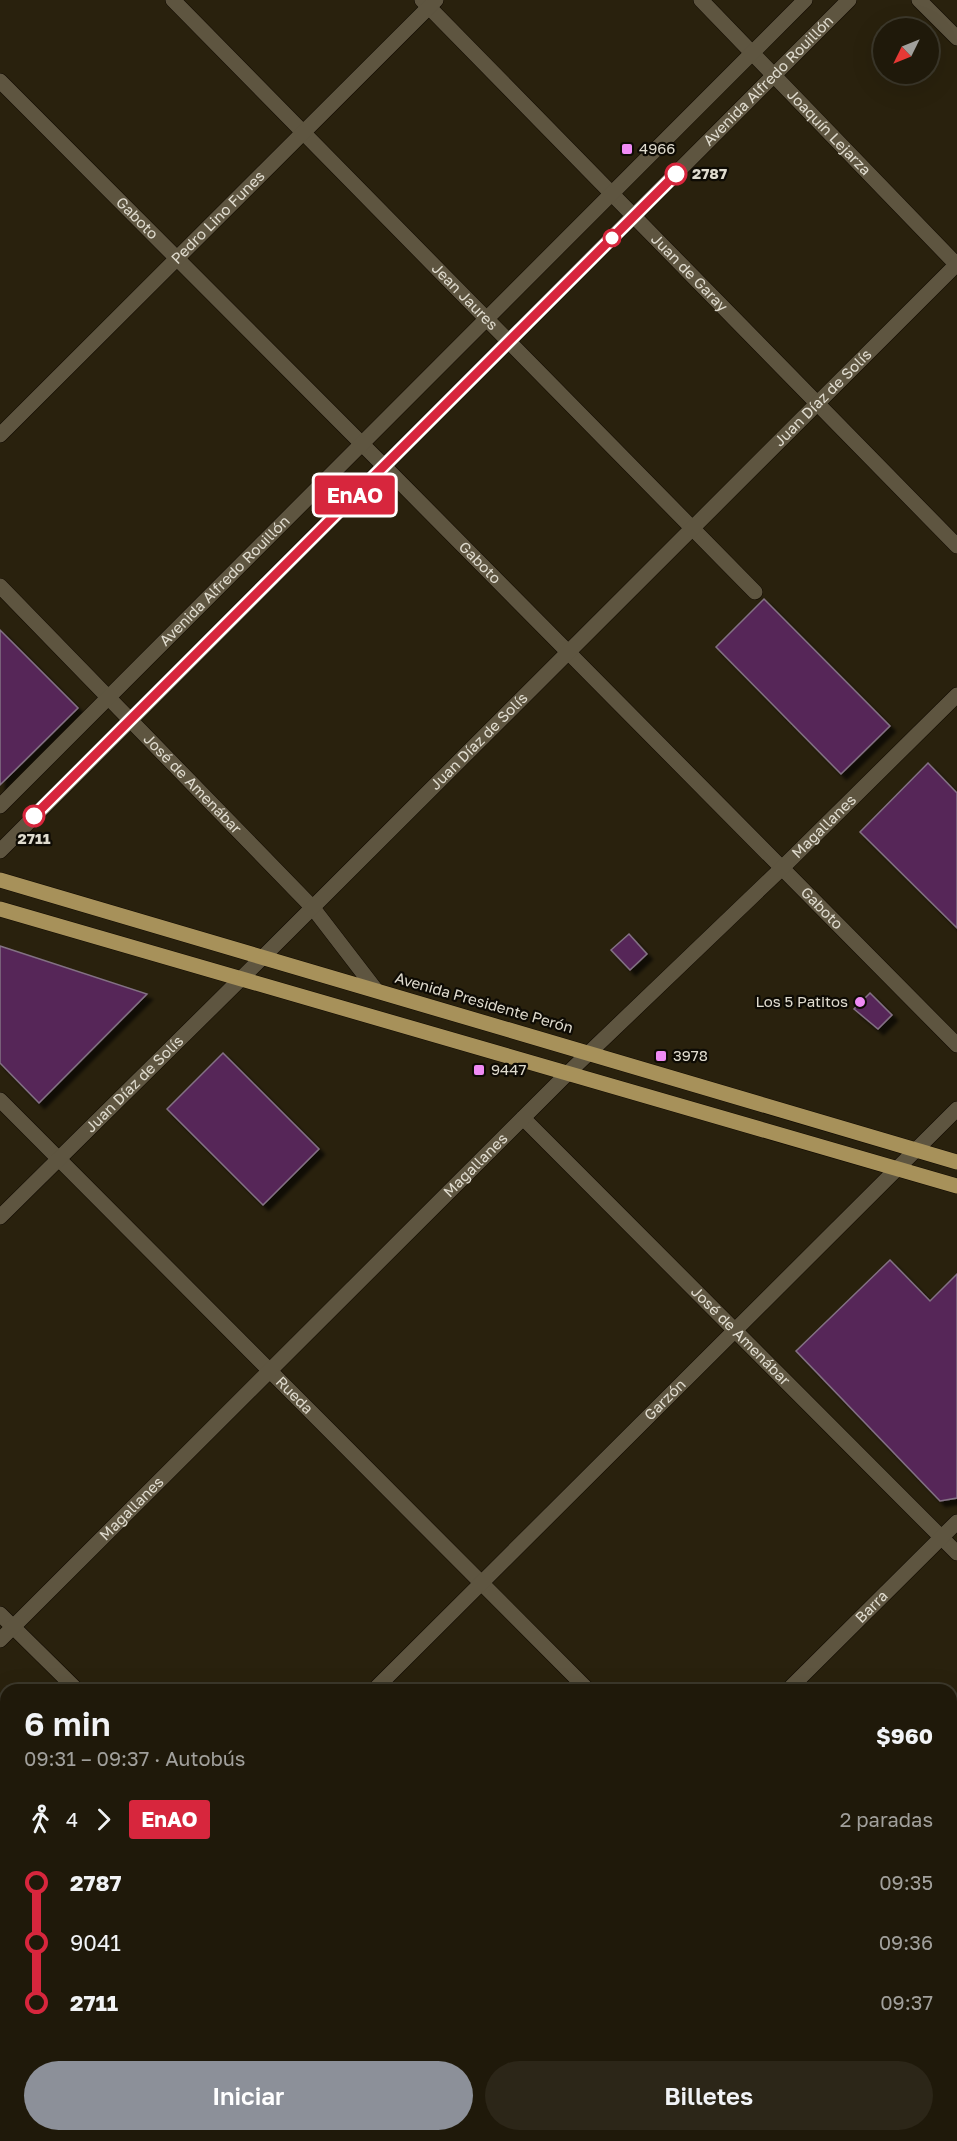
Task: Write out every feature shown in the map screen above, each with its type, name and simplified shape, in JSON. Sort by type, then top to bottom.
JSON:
[{"type":"main road","name":"Avenida Presidente Perón","points":[[0,880],[957,1162]]},
{"type":"main road","points":[[0,909],[957,1186]]},
{"type":"street","name":"Jean Jaures","points":[[173,0],[755,592]]},
{"type":"street","name":"Joaquín Lejarza","points":[[701,0],[957,265]]},
{"type":"street","name":"Avenida Alfredo Rouillón","points":[[0,806],[805,0]]},
{"type":"street","name":"Avenida Alfredo Rouillón","points":[[0,851],[849,0]]},
{"type":"street","points":[[919,0],[957,38]]},
{"type":"street","name":"Pedro Lino Funes","points":[[0,435],[303,132],[429,2]]},
{"type":"street","name":"Juan de Garay","points":[[429,2],[612,194],[957,546]]},
{"type":"street","name":"Gaboto","points":[[0,81],[957,1045]]},
{"type":"street","name":"Juan Díaz de Solís","points":[[0,1217],[957,265]]},
{"type":"street","name":"José de Amenábar","points":[[0,586],[313,908],[376,990]]},
{"type":"street","name":"Magallanes","points":[[0,1640],[589,1052],[782,868],[957,695]]},
{"type":"street","name":"Rueda","points":[[0,1100],[582,1684]]},
{"type":"street","name":"Garzón","points":[[380,1684],[957,1109]]},
{"type":"street","name":"José de Amenábar","points":[[523,1118],[957,1552]]},
{"type":"street","name":"Barra","points":[[794,1684],[957,1522]]},
{"type":"street","points":[[0,1614],[70,1684]]},
{"type":"building","points":[[764,599],[890,726],[841,774],[716,647]]},
{"type":"building","points":[[0,630],[78,708],[0,785]]},
{"type":"building","points":[[928,763],[957,793],[957,928],[860,832]]},
{"type":"building","points":[[629,934],[647,954],[630,970],[611,950]]},
{"type":"building","points":[[0,946],[147,994],[39,1103],[0,1063]]},
{"type":"building","points":[[870,993],[892,1015],[878,1029],[854,1009]]},
{"type":"building","points":[[223,1053],[319,1149],[263,1205],[167,1109]]},
{"type":"building","points":[[890,1260],[930,1301],[957,1274],[957,1498],[940,1501],[796,1351]]},
{"type":"bus line","name":"EnAO","points":[[34,816],[676,174]]},
{"type":"place","name":"4966","points":[[627,149]]},
{"type":"place","name":"2787","points":[[676,174]]},
{"type":"place","name":"2711","points":[[34,816]]},
{"type":"place","name":"Los 5 Patitos","points":[[860,1002]]},
{"type":"place","name":"3978","points":[[661,1056]]},
{"type":"place","name":"9447","points":[[479,1070]]}]
